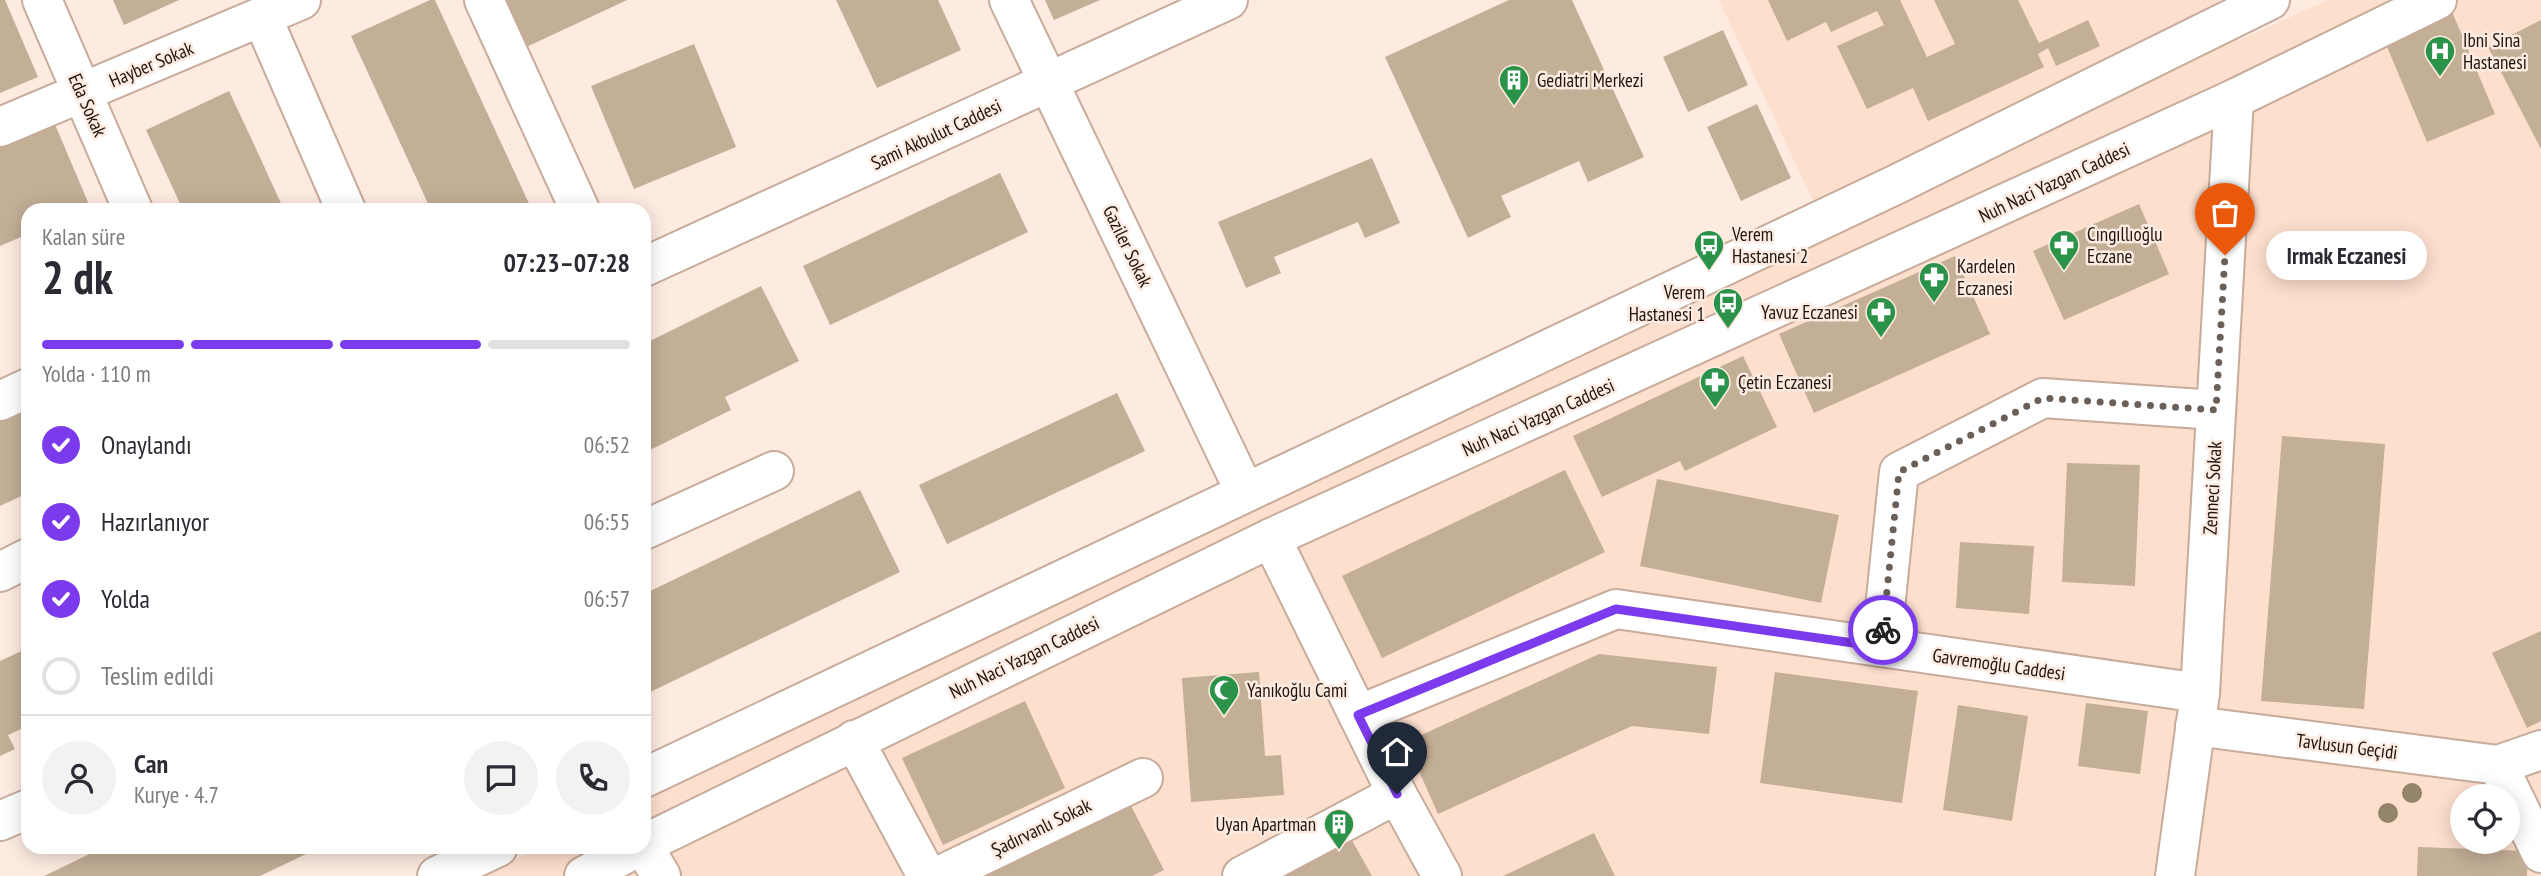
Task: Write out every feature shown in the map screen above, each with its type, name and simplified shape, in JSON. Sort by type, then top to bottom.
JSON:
[{"type":"street","name":"Eda Sokak","points":[[41,0],[130,203]]},
{"type":"street","name":"Hayber Sokak","points":[[0,127],[301,0]]},
{"type":"street","points":[[484,0],[577,203]]},
{"type":"street","name":"Gaziler Sokak","points":[[1009,0],[1245,492]]},
{"type":"street","name":"Sami Akbulut Caddesi","points":[[651,264],[1228,0]]},
{"type":"street","points":[[651,775],[1895,185],[2270,0]]},
{"type":"street","name":"Nuh Naci Yazgan Caddesi","points":[[651,842],[1271,538],[2234,99],[2437,0]]},
{"type":"street","points":[[262,17],[343,203]]},
{"type":"street","name":"Zenneci Sokak","points":[[2175,876],[2198,709],[2234,99]]},
{"type":"street","points":[[0,401],[21,391]]},
{"type":"street","points":[[1881,647],[1899,472],[2043,398],[2216,410]]},
{"type":"street","points":[[651,527],[774,471]]},
{"type":"street","points":[[1271,538],[1397,794],[1443,876]]},
{"type":"street","points":[[0,572],[21,562]]},
{"type":"street","name":"Gavremoğlu Caddesi","points":[[1358,715],[1616,609],[1881,647],[2198,709]]},
{"type":"street","name":"Tavlusun Geçidi","points":[[2198,709],[2498,765],[2541,750]]},
{"type":"street","points":[[854,740],[927,876]]},
{"type":"street","points":[[2498,765],[2541,853]]},
{"type":"street","name":"Şadırvanlı Sokak","points":[[939,876],[1143,778]]},
{"type":"street","points":[[1242,876],[1397,794]]},
{"type":"street","points":[[0,821],[21,812]]},
{"type":"street","points":[[446,864],[477,854]]},
{"type":"street","points":[[584,876],[625,854]]},
{"type":"street","points":[[649,854],[661,876]]},
{"type":"shaded area","points":[[1719,0],[2218,0],[2238,41],[2327,0],[2541,0],[2541,876],[479,876],[528,854],[651,854],[651,796],[1182,538],[1827,231]]},
{"type":"building","points":[[0,0],[5,0],[38,77],[0,93]]},
{"type":"building","points":[[113,0],[179,0],[124,25]]},
{"type":"building","points":[[435,0],[529,203],[428,203],[351,36]]},
{"type":"building","points":[[497,0],[627,0],[520,50]]},
{"type":"building","points":[[836,0],[938,0],[961,50],[877,88]]},
{"type":"building","points":[[1045,0],[1100,0],[1054,20]]},
{"type":"building","name":"Gediatri Merkezi","points":[[1509,0],[1572,0],[1644,157],[1588,182],[1579,161],[1501,196],[1511,217],[1468,238],[1385,57]]},
{"type":"building","points":[[1768,0],[1900,0],[1927,57],[1955,44],[1934,0],[2018,0],[2039,43],[2088,20],[2100,46],[2056,66],[2048,48],[2038,54],[2044,67],[1928,121],[1913,88],[1867,109],[1837,46],[1884,25],[1877,11],[1831,32],[1826,22],[1787,41]]},
{"type":"building","name":"Ibni Sina Hastanesi","points":[[2453,14],[2495,114],[2427,142],[2385,42]]},
{"type":"building","points":[[2541,20],[2541,149],[2488,47]]},
{"type":"building","points":[[1723,30],[1748,85],[1688,112],[1663,57]]},
{"type":"building","points":[[694,44],[736,147],[634,189],[591,86]]},
{"type":"building","points":[[229,91],[281,203],[180,203],[146,130]]},
{"type":"building","points":[[1757,104],[1791,178],[1741,201],[1707,127]]},
{"type":"building","points":[[54,122],[88,203],[21,203],[21,237],[0,246],[0,145]]},
{"type":"building","points":[[1372,158],[1400,223],[1365,238],[1358,222],[1274,257],[1281,273],[1246,288],[1218,222]]},
{"type":"building","points":[[1000,173],[1028,232],[830,325],[803,266]]},
{"type":"building","points":[[2139,204],[2169,274],[2064,320],[2033,251]]},
{"type":"building","points":[[1955,256],[1990,334],[1814,413],[1779,334]]},
{"type":"building","points":[[761,286],[799,361],[725,397],[731,410],[651,450],[651,341]]},
{"type":"building","points":[[1743,356],[1777,427],[1685,471],[1680,461],[1602,497],[1573,436]]},
{"type":"building","points":[[1117,393],[1145,451],[947,544],[919,485]]},
{"type":"building","points":[[21,399],[21,496],[0,506],[0,409]]},
{"type":"building","points":[[2282,436],[2385,444],[2364,709],[2261,701]]},
{"type":"building","points":[[2067,463],[2140,465],[2135,586],[2062,582]]},
{"type":"building","points":[[1565,470],[1605,552],[1382,658],[1342,576]]},
{"type":"building","points":[[1657,479],[1839,515],[1821,603],[1640,566]]},
{"type":"building","points":[[860,490],[900,572],[651,692],[651,591]]},
{"type":"building","points":[[1960,542],[2034,546],[2029,614],[1956,608]]},
{"type":"building","points":[[2541,631],[2541,721],[2527,728],[2492,653]]},
{"type":"building","points":[[21,651],[21,729],[8,735],[15,749],[0,756],[0,661]]},
{"type":"building","points":[[1599,654],[1717,667],[1709,734],[1632,726],[1438,814],[1406,742]]},
{"type":"building","name":"Yanıkoğlu Cami","points":[[1259,672],[1265,756],[1281,755],[1284,795],[1191,802],[1182,678]]},
{"type":"building","points":[[1775,672],[1918,691],[1902,803],[1760,783]]},
{"type":"building","points":[[1025,701],[1065,788],[943,845],[902,758]]},
{"type":"building","points":[[2086,703],[2148,711],[2140,774],[2078,766]]},
{"type":"building","points":[[1958,705],[2028,716],[2012,821],[1943,810]]},
{"type":"building","points":[[1129,802],[1164,870],[1152,876],[983,876]]},
{"type":"building","points":[[1594,833],[1615,876],[1503,876]]},
{"type":"building","name":"Uyan Apartman","points":[[1349,835],[1372,876],[1275,876]]},
{"type":"building","points":[[2418,847],[2450,848],[2450,854],[2520,854],[2520,851],[2528,851],[2527,876],[2417,876]]},
{"type":"building","points":[[90,854],[306,854],[260,876],[44,876]]},
{"type":"way so far","points":[[1883,630],[1899,472],[2043,398],[2216,410],[2225,255]]},
{"type":"place","name":"Ibni Sina Hastanesi","points":[[2440,78]]},
{"type":"place","name":"Gediatri Merkezi","points":[[1514,107]]},
{"type":"place","name":"Irmak Eczanesi","points":[[2225,255]]},
{"type":"place","name":"Verem Hastanesi 2","points":[[1709,272]]},
{"type":"place","name":"Cıngıllıoğlu Eczane","points":[[2064,272]]},
{"type":"place","name":"Kardelen Eczanesi","points":[[1934,304]]},
{"type":"place","name":"Verem Hastanesi 1","points":[[1728,330]]},
{"type":"place","name":"Yavuz Eczanesi","points":[[1881,339]]},
{"type":"place","name":"Çetin Eczanesi","points":[[1715,409]]},
{"type":"place","name":"Yanıkoğlu Cami","points":[[1224,717]]},
{"type":"place","name":"Uyan Apartman","points":[[1339,851]]},
{"type":"route","points":[[1397,794],[1358,715],[1616,609],[1881,647],[1883,630]]}]
